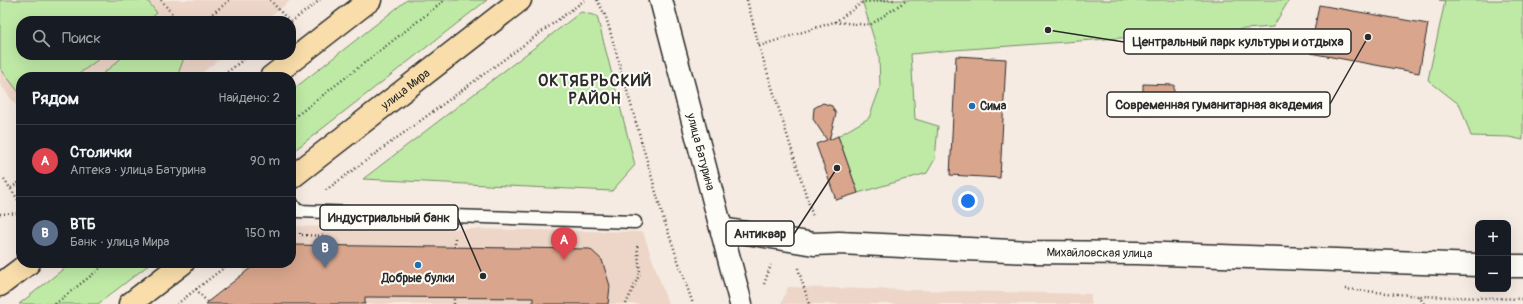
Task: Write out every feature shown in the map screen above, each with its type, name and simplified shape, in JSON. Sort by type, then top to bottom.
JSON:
[{"type":"main road","points":[[296,58],[370,0]]},
{"type":"main road","name":"улица Мира","points":[[296,174],[520,0]]},
{"type":"main road","points":[[277,72],[293,60]]},
{"type":"main road","points":[[0,285],[22,268]]},
{"type":"main road","points":[[130,304],[177,268]]},
{"type":"street","name":"улица Батурина","points":[[662,0],[741,304]]},
{"type":"street","name":"Михайловская улица","points":[[722,229],[814,244],[846,243],[1031,252],[1145,254],[1475,265]]},
{"type":"street","points":[[1511,266],[1523,266]]},
{"type":"lane","points":[[296,207],[635,222]]},
{"type":"path","points":[[161,0],[174,16]]},
{"type":"path","points":[[209,16],[230,0]]},
{"type":"path","points":[[270,0],[285,16]]},
{"type":"path","points":[[296,18],[320,0]]},
{"type":"path","points":[[296,116],[445,0]]},
{"type":"path","points":[[296,206],[585,0]]},
{"type":"path","points":[[597,0],[606,17],[663,217],[693,304]]},
{"type":"path","points":[[747,0],[759,46],[814,219]]},
{"type":"path","points":[[759,46],[834,22],[863,2],[894,0]]},
{"type":"path","points":[[834,22],[870,25],[907,0]]},
{"type":"path","points":[[227,72],[243,60]]},
{"type":"path","points":[[4,179],[16,196]]},
{"type":"path","points":[[11,188],[16,184]]},
{"type":"path","points":[[0,214],[16,213]]},
{"type":"path","points":[[626,304],[640,274],[635,222]]},
{"type":"path","points":[[797,266],[809,304]]},
{"type":"path","points":[[55,304],[101,268]]},
{"type":"path","points":[[177,304],[223,268]]},
{"type":"path","points":[[196,289],[207,302]]},
{"type":"path","points":[[1418,296],[1424,304]]},
{"type":"path","points":[[454,298],[454,304]]},
{"type":"shaded area","points":[[0,0],[291,0],[271,16],[16,16],[16,60],[218,60],[203,72],[16,72],[16,105],[0,84]]},
{"type":"shaded area","points":[[296,226],[643,232],[668,304],[269,304],[241,268],[296,268]]},
{"type":"shaded area","points":[[788,287],[1091,294],[1091,304],[781,304]]},
{"type":"green space","points":[[0,0],[147,0],[157,13],[154,16],[16,16],[16,60],[97,60],[82,72],[16,72],[16,89],[0,68]]},
{"type":"green space","points":[[407,0],[487,0],[296,149],[296,87]]},
{"type":"green space","points":[[862,0],[1289,0],[1273,27],[911,54],[915,119],[938,126],[935,159],[927,173],[858,193],[838,136],[869,118],[880,88],[879,55]]},
{"type":"green space","points":[[1439,0],[1523,0],[1523,140],[1509,137],[1471,136],[1460,105],[1428,80],[1445,1]]},
{"type":"green space","points":[[581,12],[597,16],[635,165],[612,191],[363,179]]},
{"type":"green space","points":[[119,60],[183,60],[179,72],[105,72]]},
{"type":"green space","points":[[65,268],[145,268],[98,304],[19,304]]},
{"type":"building","points":[[1319,5],[1428,24],[1419,73],[1310,53]]},
{"type":"building","points":[[956,56],[1006,59],[1000,178],[950,175]]},
{"type":"building","points":[[1143,84],[1174,85],[1173,116],[1143,115]]},
{"type":"building","points":[[823,103],[832,106],[836,114],[829,140],[838,136],[858,193],[836,200],[816,144],[827,140],[813,119],[814,108]]},
{"type":"building","points":[[296,245],[590,249],[602,260],[610,286],[608,304],[533,304],[533,298],[365,297],[365,304],[205,304],[251,268],[296,268]]},
{"type":"place","name":"Центральный парк культуры и отдыха","points":[[1048,30]]},
{"type":"place","name":"Современная гуманитарная академия","points":[[1368,37]]},
{"type":"place","name":"Сима","points":[[972,106]]},
{"type":"place","name":"Антиквар","points":[[837,168]]},
{"type":"place","name":"Столички","points":[[564,260]]},
{"type":"place","name":"Добрые булки","points":[[418,265]]},
{"type":"place","name":"ВТБ","points":[[325,268]]},
{"type":"place","name":"Индустриальный банк","points":[[483,276]]},
{"type":"district","name":"ОКТЯБРЬСКИЙ РАЙОН","points":[[595,90]]}]
